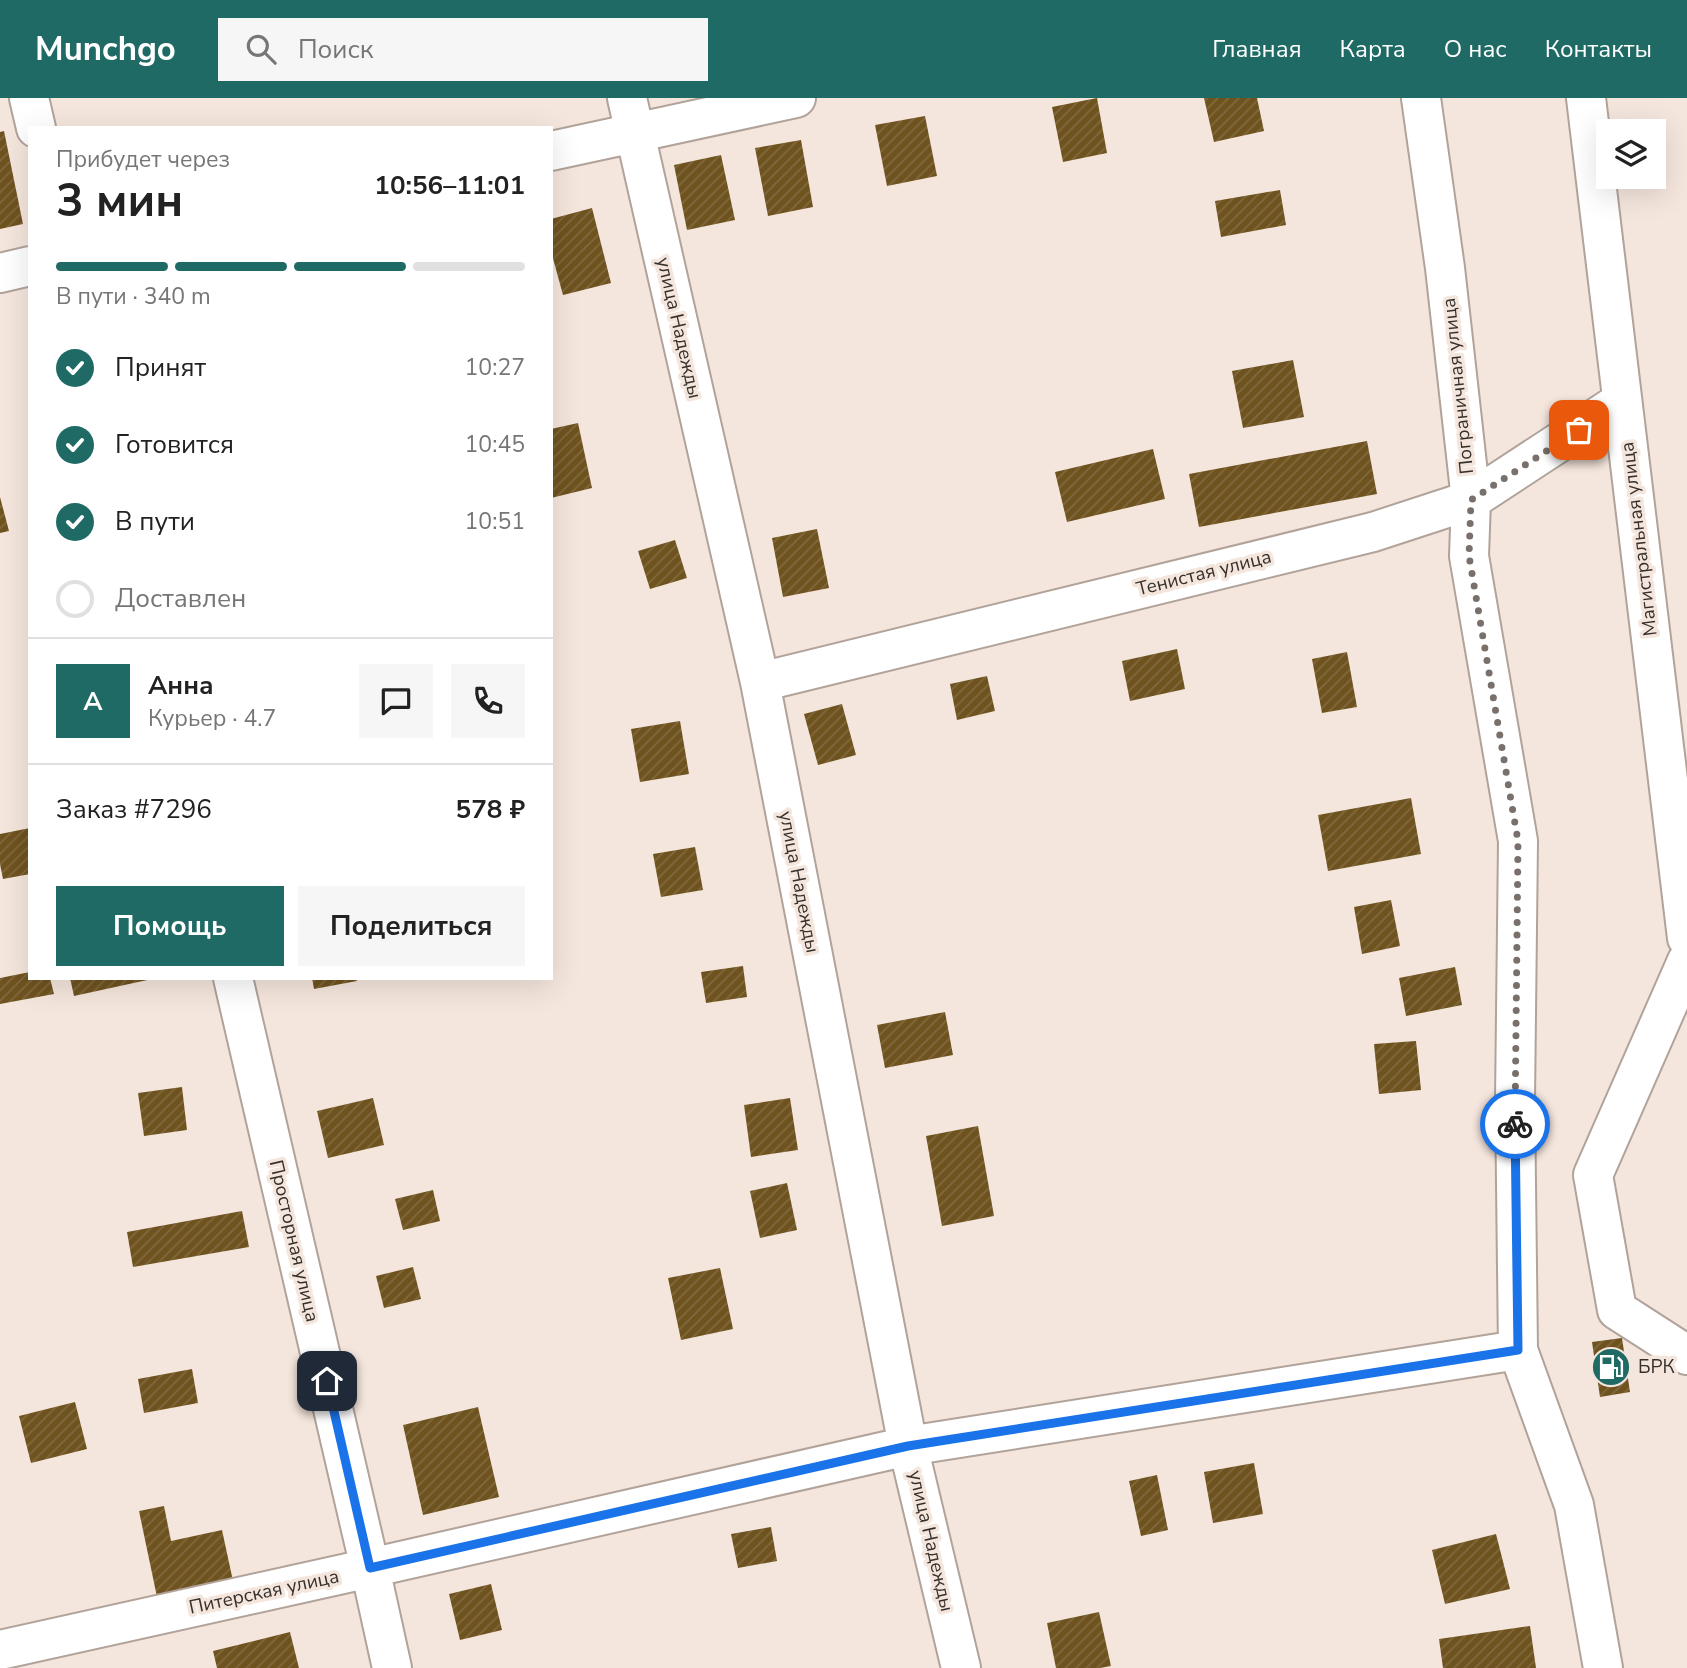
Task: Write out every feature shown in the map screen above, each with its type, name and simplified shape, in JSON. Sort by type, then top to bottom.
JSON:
[{"type":"street","points":[[29,98],[36,126]]},
{"type":"street","points":[[553,150],[631,116],[796,98]]},
{"type":"street","name":"Пограничная улица","points":[[1421,98],[1445,268],[1471,500],[1469,556],[1518,841],[1515,1100],[1518,1350],[1574,1504],[1603,1668]]},
{"type":"street","name":"Магистральная улица","points":[[1586,98],[1687,938]]},
{"type":"street","name":"улица Надежды","points":[[631,116],[760,682],[908,1446],[961,1668]]},
{"type":"street","points":[[0,274],[28,267]]},
{"type":"street","name":"Тенистая улица","points":[[760,682],[1373,532],[1471,500],[1622,401]]},
{"type":"street","points":[[1687,961],[1593,1175],[1617,1310],[1687,1355]]},
{"type":"street","name":"Просторная улица","points":[[233,980],[391,1668]]},
{"type":"street","name":"Питерская улица","points":[[0,1650],[908,1446],[1518,1350]]},
{"type":"building","points":[[1097,98],[1107,153],[1063,162],[1052,107]]},
{"type":"building","points":[[1204,98],[1257,98],[1264,131],[1214,142]]},
{"type":"building","points":[[925,116],[937,176],[887,186],[875,125]]},
{"type":"building","points":[[4,131],[23,224],[0,229],[0,132]]},
{"type":"building","points":[[801,140],[813,207],[768,216],[755,148]]},
{"type":"building","points":[[721,155],[735,220],[687,230],[674,165]]},
{"type":"building","points":[[1280,190],[1286,225],[1221,237],[1215,201]]},
{"type":"building","points":[[592,208],[611,283],[563,295],[553,258],[553,218]]},
{"type":"building","points":[[1293,360],[1304,417],[1243,428],[1232,371]]},
{"type":"building","points":[[578,423],[592,488],[553,498],[553,429]]},
{"type":"building","points":[[1367,441],[1377,494],[1199,527],[1189,474]]},
{"type":"building","points":[[1153,449],[1165,499],[1067,522],[1055,472]]},
{"type":"building","points":[[0,497],[9,531],[0,533]]},
{"type":"building","points":[[817,529],[829,588],[783,597],[772,538]]},
{"type":"building","points":[[675,540],[687,578],[650,589],[638,551]]},
{"type":"building","points":[[1177,649],[1185,689],[1130,701],[1122,661]]},
{"type":"building","points":[[1347,652],[1357,707],[1322,713],[1312,659]]},
{"type":"building","points":[[987,676],[995,711],[957,720],[950,684]]},
{"type":"building","points":[[842,704],[856,755],[818,765],[804,714]]},
{"type":"building","points":[[680,721],[689,774],[640,782],[631,729]]},
{"type":"building","points":[[1411,798],[1421,854],[1328,871],[1318,815]]},
{"type":"building","points":[[28,828],[28,874],[3,879],[0,834]]},
{"type":"building","points":[[695,847],[703,890],[661,897],[653,854]]},
{"type":"building","points":[[1391,900],[1400,946],[1362,954],[1354,907]]},
{"type":"building","points":[[743,966],[747,997],[706,1003],[701,972]]},
{"type":"building","points":[[1455,967],[1462,1005],[1406,1016],[1399,978]]},
{"type":"building","points":[[28,972],[28,980],[50,980],[54,994],[0,1004],[0,978]]},
{"type":"building","points":[[70,980],[147,980],[74,996]]},
{"type":"building","points":[[312,980],[357,981],[314,989]]},
{"type":"building","points":[[945,1012],[953,1055],[885,1068],[877,1025]]},
{"type":"building","points":[[1416,1041],[1421,1090],[1379,1094],[1374,1044]]},
{"type":"building","points":[[182,1087],[187,1130],[144,1136],[138,1093]]},
{"type":"building","points":[[373,1098],[384,1145],[328,1158],[317,1111]]},
{"type":"building","points":[[790,1098],[798,1150],[751,1157],[744,1105]]},
{"type":"building","points":[[978,1126],[994,1216],[942,1226],[926,1136]]},
{"type":"building","points":[[787,1183],[797,1230],[760,1238],[750,1191]]},
{"type":"building","points":[[433,1190],[440,1221],[403,1230],[395,1199]]},
{"type":"building","points":[[242,1211],[249,1247],[133,1267],[127,1232]]},
{"type":"building","points":[[413,1267],[421,1299],[384,1308],[376,1276]]},
{"type":"building","points":[[720,1268],[733,1329],[681,1340],[668,1278]]},
{"type":"building","name":"БРК","points":[[1622,1338],[1630,1392],[1600,1397],[1592,1342]]},
{"type":"building","points":[[192,1369],[198,1403],[144,1413],[138,1379]]},
{"type":"building","points":[[75,1402],[87,1449],[31,1463],[19,1416]]},
{"type":"building","points":[[478,1407],[499,1497],[423,1515],[403,1425]]},
{"type":"building","points":[[1254,1463],[1263,1514],[1213,1523],[1204,1472]]},
{"type":"building","points":[[1157,1475],[1168,1530],[1141,1536],[1129,1481]]},
{"type":"building","points":[[164,1506],[171,1541],[222,1530],[233,1581],[157,1597],[139,1511]]},
{"type":"building","points":[[771,1527],[777,1561],[738,1568],[731,1534]]},
{"type":"building","points":[[1496,1534],[1510,1589],[1445,1604],[1432,1550]]},
{"type":"building","points":[[491,1584],[502,1630],[460,1640],[449,1594]]},
{"type":"building","points":[[1099,1612],[1111,1666],[1056,1668],[1047,1623]]},
{"type":"building","points":[[1530,1626],[1536,1668],[1443,1668],[1439,1639]]},
{"type":"building","points":[[290,1632],[299,1668],[217,1668],[213,1651]]},
{"type":"way so far","points":[[1515,1124],[1518,841],[1469,556],[1471,500],[1579,430]]},
{"type":"place","name":"БРК","points":[[1611,1367]]},
{"type":"route","points":[[327,1381],[370,1568],[908,1446],[1518,1350],[1515,1124]]}]
